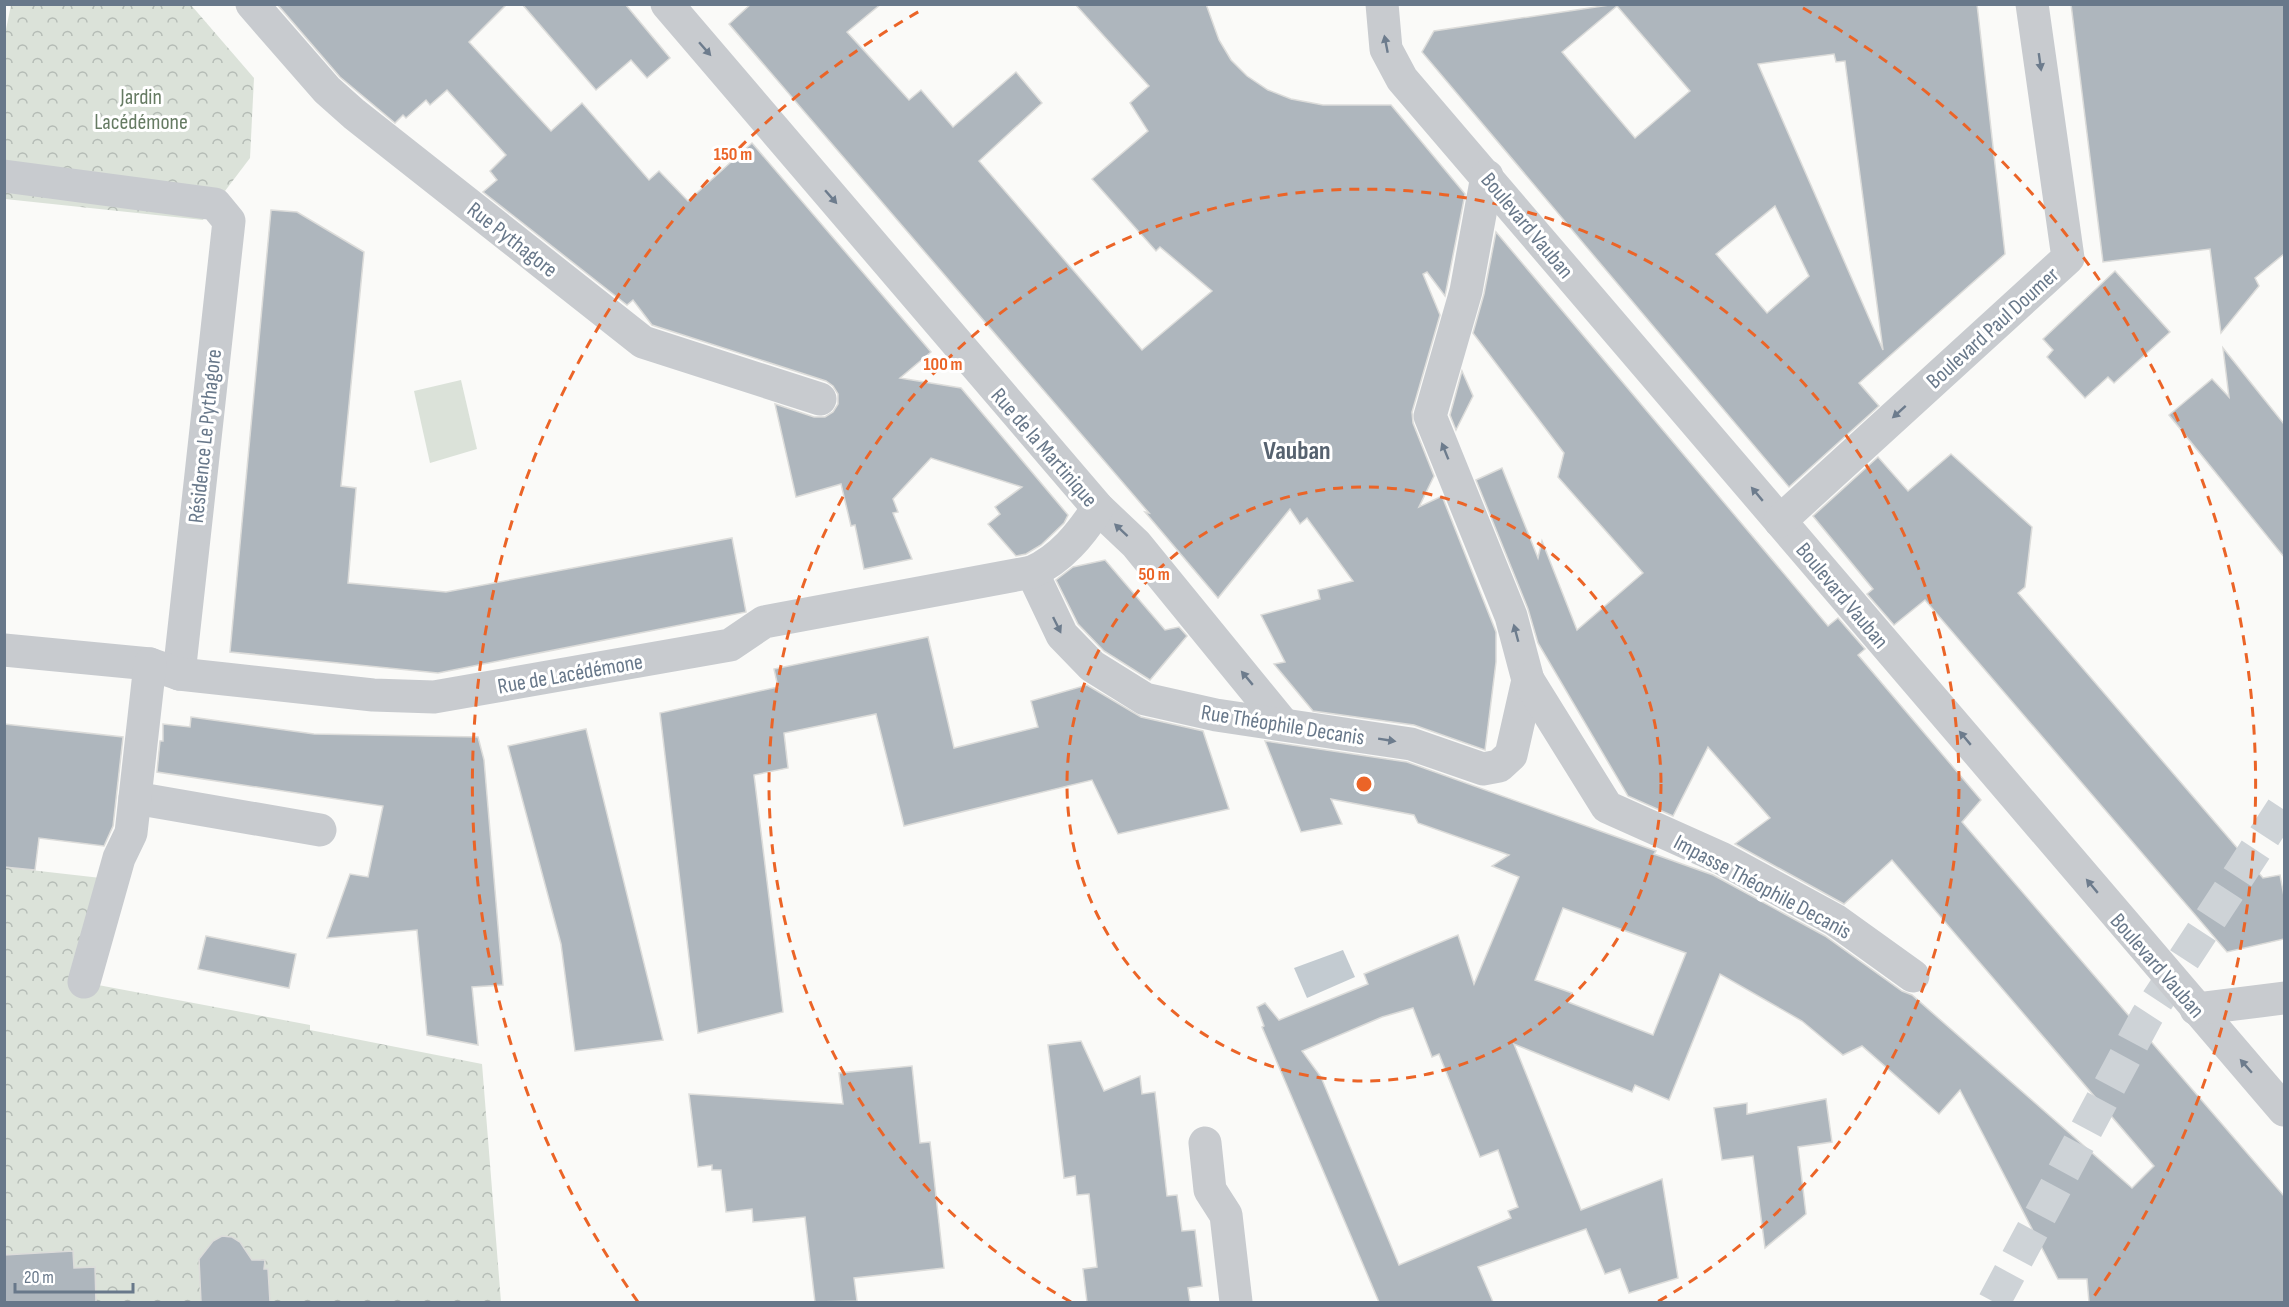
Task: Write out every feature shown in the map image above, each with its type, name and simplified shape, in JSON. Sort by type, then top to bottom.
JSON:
[{"type":"street","name":"Rue Pythagore","points":[[252,4],[327,90],[354,114],[643,342],[820,399]]},
{"type":"street","name":"Rue de la Martinique","points":[[667,4],[1098,508],[1136,544],[1283,724]]},
{"type":"street","name":"Boulevard Vauban","points":[[1382,4],[1386,49],[1402,79],[2284,1110]]},
{"type":"street","name":"Boulevard Paul Doumer","points":[[1780,521],[2068,258],[2032,4]]},
{"type":"street","name":"Résidence Le Pythagore","points":[[4,176],[215,204],[229,221],[164,669],[135,798],[130,833],[119,858],[84,982]]},
{"type":"street","name":"Rue Théophile Decanis","points":[[1486,176],[1466,291],[1430,416],[1511,616],[1528,680],[1607,807]]},
{"type":"street","name":"Rue de Lacédémone","points":[[4,650],[373,695],[434,697],[730,645],[764,622],[1032,572],[1047,565],[1077,540],[1098,508]]},
{"type":"street","name":"Rue Théophile Decanis","points":[[1032,572],[1062,635],[1092,666],[1145,699],[1216,715],[1411,744],[1483,769],[1499,766],[1511,755],[1528,680]]},
{"type":"street","points":[[135,798],[320,830]]},
{"type":"street","name":"Impasse Théophile Decanis","points":[[1607,807],[1721,858],[1814,908],[1835,920],[1913,976]]},
{"type":"street","points":[[2196,1009],[2284,998]]},
{"type":"street","points":[[1205,1143],[1210,1190],[1226,1215],[1236,1302]]},
{"type":"green space","name":"Jardin Lacédémone","points":[[11,5],[191,5],[254,78],[250,158],[203,220],[5,199],[4,39]]},
{"type":"green space","points":[[461,380],[477,449],[430,463],[414,391]]},
{"type":"green space","points":[[4,867],[101,878],[98,985],[310,1025],[310,1030],[482,1064],[501,1302],[5,1302]]},
{"type":"shaded area","points":[[1343,950],[1355,977],[1307,998],[1294,968]]},
{"type":"building","points":[[277,4],[507,4],[469,42],[551,131],[582,103],[649,180],[659,171],[688,201],[752,143],[931,352],[900,378],[961,388],[1068,515],[1064,523],[1041,545],[1026,554],[1016,556],[988,524],[1000,514],[995,507],[1022,487],[931,458],[893,499],[898,512],[893,513],[912,559],[864,569],[855,525],[851,526],[841,484],[796,497],[775,404],[814,417],[825,417],[833,412],[838,404],[838,394],[833,386],[826,381],[652,325],[633,300],[627,305],[483,192],[497,180],[490,171],[506,155],[447,90],[430,105],[426,100],[406,118],[403,115],[395,123],[340,77]]},
{"type":"building","points":[[522,4],[625,4],[670,58],[647,78],[631,60],[596,90]]},
{"type":"building","points":[[751,4],[881,4],[847,32],[909,100],[921,90],[953,127],[1016,72],[1042,103],[979,161],[1142,350],[1212,291],[1160,247],[1156,251],[1092,179],[1148,131],[1130,103],[1149,86],[1075,4],[1206,4],[1219,40],[1231,60],[1247,76],[1268,90],[1291,99],[1323,105],[1391,105],[1465,194],[1445,296],[1427,272],[1423,274],[1440,315],[1412,412],[1413,423],[1434,476],[1419,507],[1442,496],[1496,632],[1496,662],[1485,750],[1414,725],[1313,711],[1274,664],[1285,662],[1261,615],[1320,599],[1318,590],[1353,581],[1307,518],[1300,524],[1290,509],[1218,598],[1145,512],[1149,513],[729,24]]},
{"type":"building","points":[[1616,4],[1977,4],[2005,254],[1859,383],[1879,406],[1789,487],[1422,52],[1434,31]],"holes":[[[1617,6],[1690,91],[1635,138],[1562,52]],[[1834,54],[1836,62],[1845,61],[1883,350],[1758,64]],[[1775,206],[1809,276],[1767,313],[1716,254]]]},
{"type":"building","points":[[2071,4],[2284,4],[2284,254],[2255,278],[2259,286],[2221,333],[2210,249],[2103,262]]},
{"type":"building","points":[[271,210],[297,212],[364,252],[341,486],[356,488],[348,583],[446,592],[732,538],[746,612],[438,673],[230,652]]},
{"type":"building","points":[[1496,232],[1828,626],[1838,618],[1865,649],[1858,655],[1981,800],[1962,822],[2284,1196],[2284,1302],[2089,1302],[2087,1279],[2058,1279],[1960,1090],[1939,1114],[1862,1046],[1843,1055],[1802,1021],[1720,974],[1669,1100],[1635,1085],[1632,1092],[1514,1044],[1581,1210],[1662,1179],[1678,1278],[1629,1293],[1620,1269],[1605,1274],[1586,1229],[1478,1267],[1493,1302],[1379,1302],[1262,1027],[1264,1026],[1257,1007],[1265,1003],[1279,1020],[1368,984],[1364,974],[1458,935],[1474,984],[1519,877],[1492,866],[1509,855],[1418,823],[1414,815],[1331,799],[1342,824],[1301,832],[1265,741],[1407,762],[1656,851],[1654,854],[1713,875],[1825,936],[1902,991],[1912,995],[2132,1188],[2154,1166],[1892,860],[1844,904],[1735,844],[1770,818],[1708,747],[1673,816],[1628,796],[1538,643],[1528,609],[1476,480],[1502,468],[1538,558],[1542,541],[1577,630],[1643,573],[1558,477],[1564,453],[1473,333],[1484,294]],"holes":[[[1563,908],[1686,953],[1653,1035],[1568,1002],[1572,993],[1535,980]],[[1413,1008],[1432,1057],[1439,1054],[1480,1157],[1498,1150],[1518,1207],[1508,1211],[1511,1218],[1399,1265],[1321,1077],[1302,1051],[1382,1017]]]},
{"type":"building","points":[[2115,271],[2170,332],[2114,383],[2108,377],[2085,398],[2047,357],[2053,350],[2043,339]]},
{"type":"building","points":[[2223,348],[2284,424],[2284,557],[2169,415],[2212,379],[2229,397]]},
{"type":"building","points":[[1462,371],[1473,396],[1456,430],[1450,415]]},
{"type":"building","points":[[1951,454],[2032,527],[2025,587],[2018,593],[2263,878],[2280,875],[2284,896],[2284,939],[2227,952],[1925,600],[1894,625],[1867,594],[1873,589],[1813,516],[1878,457],[1908,491]]},
{"type":"building","points":[[1105,560],[1165,630],[1179,627],[1187,636],[1150,680],[1104,651],[1078,624],[1056,580],[1073,567]]},
{"type":"building","points":[[928,637],[954,748],[1038,727],[1031,701],[1087,685],[1141,717],[1203,731],[1229,809],[1118,834],[1092,780],[904,826],[876,714],[784,733],[788,768],[754,775],[783,1012],[698,1033],[660,713],[778,687],[774,669]]},
{"type":"building","points":[[191,717],[314,734],[478,737],[484,760],[503,985],[472,987],[478,1045],[427,1035],[417,930],[327,938],[350,874],[368,877],[383,806],[157,772],[160,741],[163,741],[163,724],[190,727]]},
{"type":"building","points":[[4,724],[123,737],[113,826],[104,846],[39,838],[35,870],[4,867]]},
{"type":"building","points":[[586,729],[663,1040],[575,1051],[561,944],[508,746]]},
{"type":"building","points":[[206,936],[296,954],[289,988],[198,969]]},
{"type":"building","points":[[1081,1041],[1104,1091],[1140,1076],[1142,1094],[1155,1092],[1167,1196],[1177,1195],[1182,1231],[1195,1230],[1202,1286],[1188,1288],[1190,1302],[1087,1302],[1083,1269],[1097,1267],[1089,1194],[1077,1195],[1075,1176],[1064,1178],[1048,1045]]},
{"type":"building","points":[[912,1066],[920,1143],[930,1142],[944,1268],[854,1278],[857,1301],[815,1302],[805,1217],[753,1222],[752,1209],[726,1212],[721,1170],[712,1170],[712,1165],[698,1167],[689,1094],[843,1104],[839,1073]]},
{"type":"building","points":[[1826,1099],[1832,1142],[1798,1147],[1806,1214],[1765,1248],[1753,1156],[1722,1160],[1714,1108],[1747,1103],[1747,1114]]},
{"type":"building","points":[[222,1236],[232,1237],[240,1242],[252,1260],[265,1260],[264,1269],[268,1269],[270,1302],[201,1302],[199,1259],[213,1241]]},
{"type":"building","points":[[73,1251],[74,1268],[95,1267],[96,1302],[4,1302],[4,1255]]},
{"type":"tunnel","points":[[1994,1302],[2147,1016],[2284,806]]},
{"type":"district","name":"Vauban","points":[[1297,450]]}]
